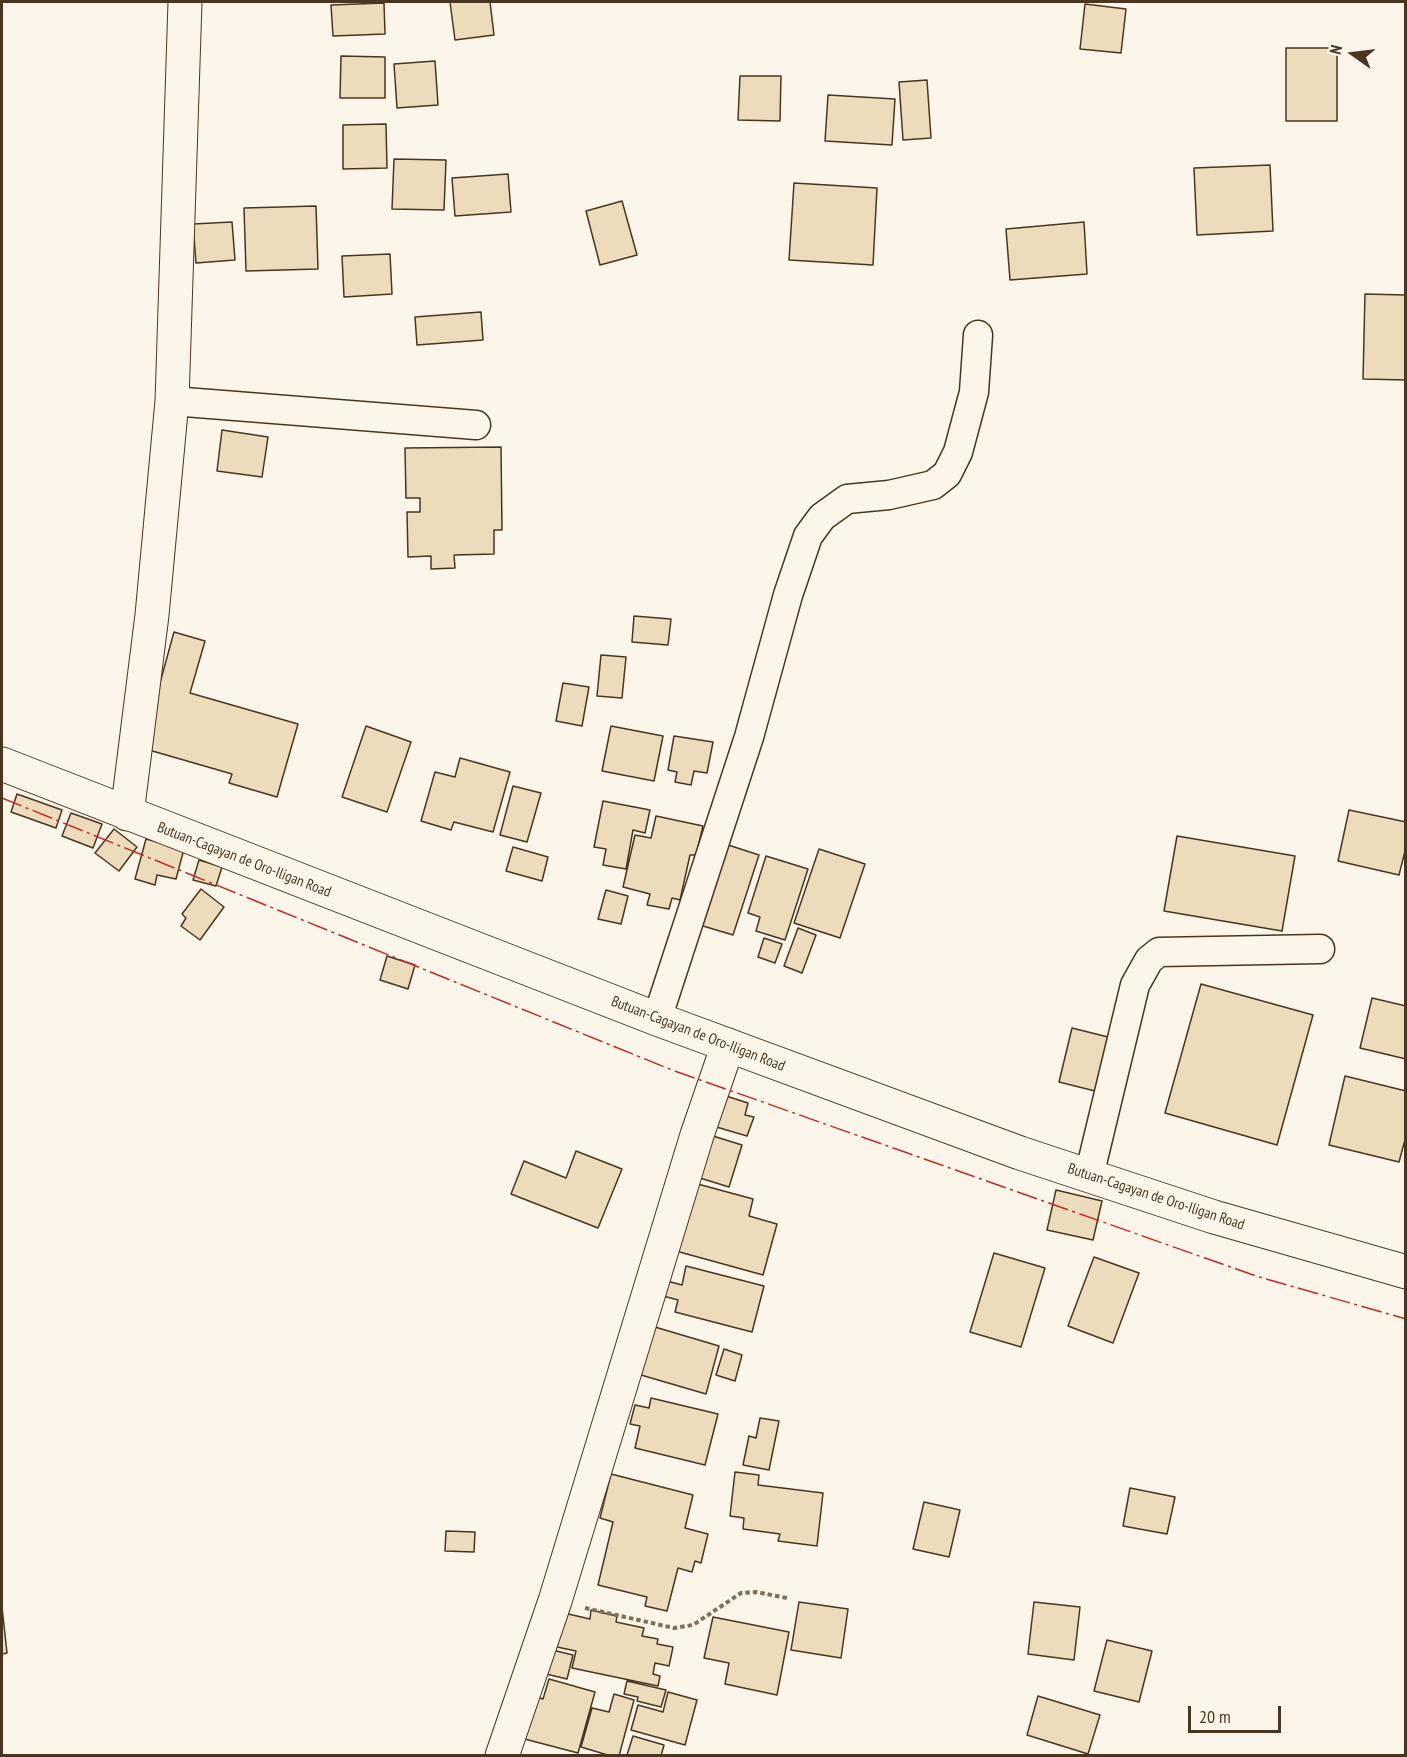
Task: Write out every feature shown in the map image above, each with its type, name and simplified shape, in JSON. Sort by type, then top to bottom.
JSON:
[{"type":"main road","points":[[127,814],[152,615],[172,401],[185,2]]},
{"type":"main road","name":"Butuan-Cagayan de Oro-Iligan Road","points":[[2,764],[657,1019],[1008,1149],[1214,1217],[1406,1272]]},
{"type":"main road","points":[[502,1755],[555,1601],[698,1135],[728,1045]]},
{"type":"street","points":[[657,1019],[749,737],[788,595],[808,536],[822,517],[847,499],[889,495],[933,485],[947,474],[958,452],[974,392],[978,335]]},
{"type":"street","points":[[172,401],[476,425]]},
{"type":"street","points":[[1089,1176],[1135,985],[1149,960],[1159,952],[1320,949]]},
{"type":"path","points":[[555,1601],[674,1628],[693,1625],[741,1593],[756,1592],[787,1598]]},
{"type":"building","points":[[450,2],[490,2],[494,35],[455,40]]},
{"type":"building","points":[[384,3],[385,34],[333,36],[331,5]]},
{"type":"building","points":[[1085,4],[1126,9],[1121,53],[1080,49]]},
{"type":"building","points":[[1286,48],[1337,48],[1337,121],[1286,121]]},
{"type":"building","points":[[341,56],[385,57],[385,98],[340,98]]},
{"type":"building","points":[[435,61],[438,105],[397,108],[394,64]]},
{"type":"building","points":[[740,76],[781,76],[780,121],[738,120]]},
{"type":"building","points":[[927,80],[931,138],[903,140],[899,82]]},
{"type":"building","points":[[828,95],[895,99],[892,145],[825,141]]},
{"type":"building","points":[[386,124],[387,168],[343,169],[343,125]]},
{"type":"building","points":[[394,159],[446,160],[444,210],[392,209]]},
{"type":"building","points":[[1270,165],[1273,231],[1197,235],[1194,168]]},
{"type":"building","points":[[508,174],[511,212],[455,216],[452,178]]},
{"type":"building","points":[[794,183],[877,188],[873,265],[789,260]]},
{"type":"building","points":[[622,201],[637,255],[600,265],[586,211]]},
{"type":"building","points":[[316,206],[318,269],[246,271],[244,208]]},
{"type":"building","points":[[232,222],[235,260],[196,263],[193,224]]},
{"type":"building","points":[[1084,222],[1087,274],[1010,280],[1006,229]]},
{"type":"building","points":[[390,254],[392,294],[344,297],[342,256]]},
{"type":"building","points":[[1365,294],[1406,295],[1406,380],[1363,379]]},
{"type":"building","points":[[481,312],[483,340],[417,345],[415,317]]},
{"type":"building","points":[[222,430],[268,437],[262,477],[217,471]]},
{"type":"building","points":[[501,447],[502,530],[494,530],[494,554],[454,555],[455,568],[431,569],[431,556],[408,557],[407,512],[420,512],[420,498],[406,498],[405,448]]},
{"type":"building","points":[[634,616],[671,619],[668,645],[632,642]]},
{"type":"building","points":[[174,632],[205,641],[190,693],[298,724],[277,797],[229,783],[232,774],[142,748]]},
{"type":"building","points":[[601,655],[626,657],[622,698],[597,696]]},
{"type":"building","points":[[563,683],[589,687],[582,726],[556,721]]},
{"type":"building","points":[[366,726],[411,742],[387,812],[342,797]]},
{"type":"building","points":[[611,726],[663,736],[654,781],[602,771]]},
{"type":"building","points":[[674,736],[713,742],[707,773],[694,771],[691,785],[675,782],[677,772],[668,770]]},
{"type":"building","points":[[460,758],[510,772],[493,832],[454,822],[451,830],[421,821],[435,772],[455,777]]},
{"type":"building","points":[[513,786],[541,793],[527,842],[500,835]]},
{"type":"building","points":[[17,794],[62,810],[56,828],[11,812]]},
{"type":"building","points":[[603,801],[650,810],[645,833],[633,830],[626,869],[603,865],[606,849],[594,847]]},
{"type":"building","points":[[1349,810],[1406,822],[1406,847],[1399,875],[1338,861]]},
{"type":"building","points":[[71,813],[102,824],[93,848],[62,836]]},
{"type":"building","points":[[656,816],[703,826],[696,855],[690,855],[680,900],[672,898],[669,909],[647,905],[650,894],[623,887],[635,835],[651,838]]},
{"type":"building","points":[[114,829],[137,847],[119,871],[95,853]]},
{"type":"building","points":[[1177,836],[1295,856],[1282,931],[1164,911]]},
{"type":"building","points":[[146,839],[184,849],[176,879],[157,875],[155,885],[135,879]]},
{"type":"building","points":[[719,842],[759,855],[733,935],[693,923]]},
{"type":"building","points":[[513,847],[548,857],[542,881],[506,871]]},
{"type":"building","points":[[819,849],[865,864],[840,938],[794,923]]},
{"type":"building","points":[[766,856],[808,869],[785,940],[756,931],[760,917],[748,913]]},
{"type":"building","points":[[199,860],[222,867],[216,886],[193,880]]},
{"type":"building","points":[[201,889],[224,907],[200,940],[181,926],[186,918],[182,914]]},
{"type":"building","points":[[606,890],[628,896],[621,924],[598,919]]},
{"type":"building","points":[[798,928],[816,935],[802,973],[784,966]]},
{"type":"building","points":[[764,938],[782,944],[775,963],[758,957]]},
{"type":"building","points":[[387,956],[415,965],[408,989],[380,980]]},
{"type":"building","points":[[1201,984],[1313,1015],[1277,1145],[1165,1113]]},
{"type":"building","points":[[1372,998],[1406,1006],[1406,1059],[1360,1048]]},
{"type":"building","points":[[1072,1028],[1116,1039],[1103,1093],[1059,1082]]},
{"type":"building","points":[[1345,1076],[1406,1091],[1406,1136],[1399,1162],[1329,1145]]},
{"type":"building","points":[[723,1095],[748,1103],[745,1115],[754,1117],[747,1136],[713,1126]]},
{"type":"building","points":[[713,1136],[742,1145],[729,1187],[700,1178]]},
{"type":"building","points":[[576,1151],[622,1169],[598,1228],[511,1194],[524,1161],[566,1178]]},
{"type":"building","points":[[694,1183],[753,1199],[749,1216],[777,1224],[763,1275],[676,1251]]},
{"type":"building","points":[[1056,1190],[1102,1201],[1093,1240],[1047,1230]]},
{"type":"building","points":[[994,1253],[1045,1268],[1021,1347],[970,1332]]},
{"type":"building","points":[[1094,1257],[1139,1273],[1113,1343],[1068,1326]]},
{"type":"building","points":[[686,1266],[764,1286],[752,1332],[675,1312],[678,1300],[663,1296],[667,1281],[682,1285]]},
{"type":"building","points":[[655,1327],[719,1346],[706,1394],[641,1375]]},
{"type":"building","points":[[724,1349],[742,1355],[735,1381],[716,1375]]},
{"type":"building","points":[[651,1398],[718,1414],[705,1465],[635,1448],[640,1426],[630,1424],[635,1405],[649,1408]]},
{"type":"building","points":[[760,1418],[779,1421],[769,1470],[743,1465],[749,1436],[756,1438]]},
{"type":"building","points":[[735,1472],[759,1475],[758,1485],[823,1493],[817,1546],[778,1541],[780,1534],[743,1529],[744,1518],[730,1516]]},
{"type":"building","points":[[611,1474],[693,1495],[685,1528],[708,1534],[701,1563],[695,1561],[692,1572],[678,1568],[667,1611],[645,1606],[647,1597],[598,1585],[613,1522],[600,1518]]},
{"type":"building","points":[[1130,1488],[1175,1497],[1167,1534],[1123,1526]]},
{"type":"building","points":[[924,1502],[960,1510],[949,1557],[913,1549]]},
{"type":"building","points":[[446,1531],[475,1532],[474,1552],[445,1551]]},
{"type":"building","points":[[799,1602],[848,1609],[841,1658],[791,1650]]},
{"type":"building","points":[[1034,1602],[1080,1607],[1074,1660],[1028,1654]]},
{"type":"building","points":[[2,1607],[7,1653],[2,1654]]},
{"type":"building","points":[[591,1610],[617,1616],[616,1622],[644,1628],[642,1636],[658,1639],[657,1644],[673,1647],[669,1666],[655,1663],[653,1674],[660,1676],[658,1686],[572,1668],[576,1651],[557,1647],[564,1613],[590,1619]]},
{"type":"building","points":[[713,1617],[789,1632],[777,1695],[725,1684],[729,1663],[704,1658]]},
{"type":"building","points":[[1107,1640],[1152,1651],[1139,1702],[1094,1691]]},
{"type":"building","points":[[548,1649],[573,1655],[567,1679],[542,1673]]},
{"type":"building","points":[[549,1679],[595,1692],[578,1753],[517,1737],[529,1695],[543,1699]]},
{"type":"building","points":[[627,1681],[666,1690],[661,1707],[637,1701],[638,1697],[624,1694]]},
{"type":"building","points":[[668,1692],[697,1700],[685,1745],[631,1730],[638,1705],[663,1712]]},
{"type":"building","points":[[614,1694],[634,1700],[619,1756],[611,1756],[581,1747],[592,1708],[609,1712]]},
{"type":"building","points":[[1038,1696],[1100,1715],[1088,1754],[1027,1735]]},
{"type":"building","points":[[633,1736],[664,1745],[661,1756],[627,1755]]},
{"type":"power","points":[[2,798],[672,1070],[1256,1276],[1406,1319]]}]
